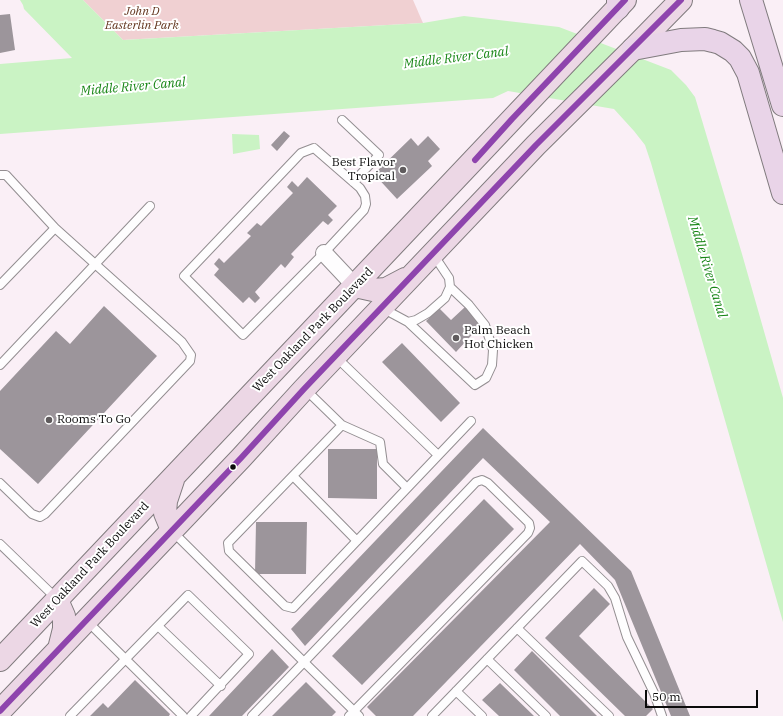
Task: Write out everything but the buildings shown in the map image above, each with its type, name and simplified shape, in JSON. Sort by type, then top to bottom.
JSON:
[{"type":"highway","points":[[751,0],[783,105]]},
{"type":"highway","points":[[633,49],[681,40],[705,39],[720,43],[736,54],[745,66],[748,73],[783,193]]},
{"type":"main road","points":[[0,711],[536,145],[681,0]]},
{"type":"main road","name":"West Oakland Park Boulevard","points":[[0,660],[490,144],[617,7]]},
{"type":"main road","points":[[355,286],[373,290],[386,289],[413,275]]},
{"type":"main road","points":[[352,339],[361,315],[361,304],[355,286]]},
{"type":"main road","points":[[172,530],[165,513],[166,501],[174,477]]},
{"type":"main road","points":[[57,600],[64,616],[64,629],[59,649]]},
{"type":"street","points":[[324,253],[355,286]]},
{"type":"lane","points":[[342,120],[379,154],[353,182]]},
{"type":"lane","points":[[314,148],[360,188],[365,196],[366,204],[364,210],[324,253],[243,335],[184,276],[301,153],[314,148]]},
{"type":"lane","points":[[0,175],[6,175],[55,228],[182,342],[191,355],[190,361],[45,514],[40,517],[32,514],[0,483]]},
{"type":"lane","points":[[0,365],[150,206]]},
{"type":"lane","points":[[0,285],[55,228]]},
{"type":"lane","points":[[408,322],[416,320],[428,313],[445,298],[450,287],[449,278],[433,254]]},
{"type":"lane","points":[[381,308],[408,322],[475,385],[486,378],[492,366],[493,350],[485,325],[469,305],[450,287]]},
{"type":"lane","points":[[336,356],[438,455]]},
{"type":"lane","points":[[304,389],[342,425],[380,442],[382,464],[407,488]]},
{"type":"lane","points":[[342,425],[228,543],[229,551],[285,606],[293,608],[470,421]]},
{"type":"lane","points":[[293,476],[357,541]]},
{"type":"lane","points":[[172,530],[304,662],[354,714],[528,533],[530,528],[529,523],[488,483],[482,480],[476,482],[304,662],[252,716]]},
{"type":"lane","points":[[0,544],[57,600]]},
{"type":"lane","points":[[432,716],[582,561],[608,586],[615,598],[627,637],[654,693],[662,716]]},
{"type":"lane","points":[[70,716],[188,595],[249,654],[221,686],[191,716]]},
{"type":"lane","points":[[85,620],[183,716]]},
{"type":"lane","points":[[158,626],[221,686]]},
{"type":"lane","points":[[518,628],[609,716]]},
{"type":"lane","points":[[487,659],[546,716]]},
{"type":"lane","points":[[456,691],[482,716]]},
{"type":"green space","name":"John D Easterlin Park","points":[[83,0],[413,0],[423,23],[123,40]]},
{"type":"water","name":"Middle River Canal","points":[[20,0],[83,0],[123,40],[423,23],[464,16],[559,27],[671,70],[686,85],[695,97],[783,398],[783,622],[651,163],[645,145],[614,109],[508,91],[493,98],[0,134],[0,64],[72,58],[24,9]]},
{"type":"water","points":[[232,134],[259,135],[260,149],[233,154]]},
{"type":"transit line","points":[[475,160],[625,0]]},
{"type":"transit line","points":[[0,711],[536,145],[681,0]]},
{"type":"place","name":"Best Flavor Tropical","points":[[403,170]]},
{"type":"place","name":"Palm Beach Hot Chicken","points":[[456,338]]},
{"type":"place","name":"Rooms To Go","points":[[49,420]]}]
